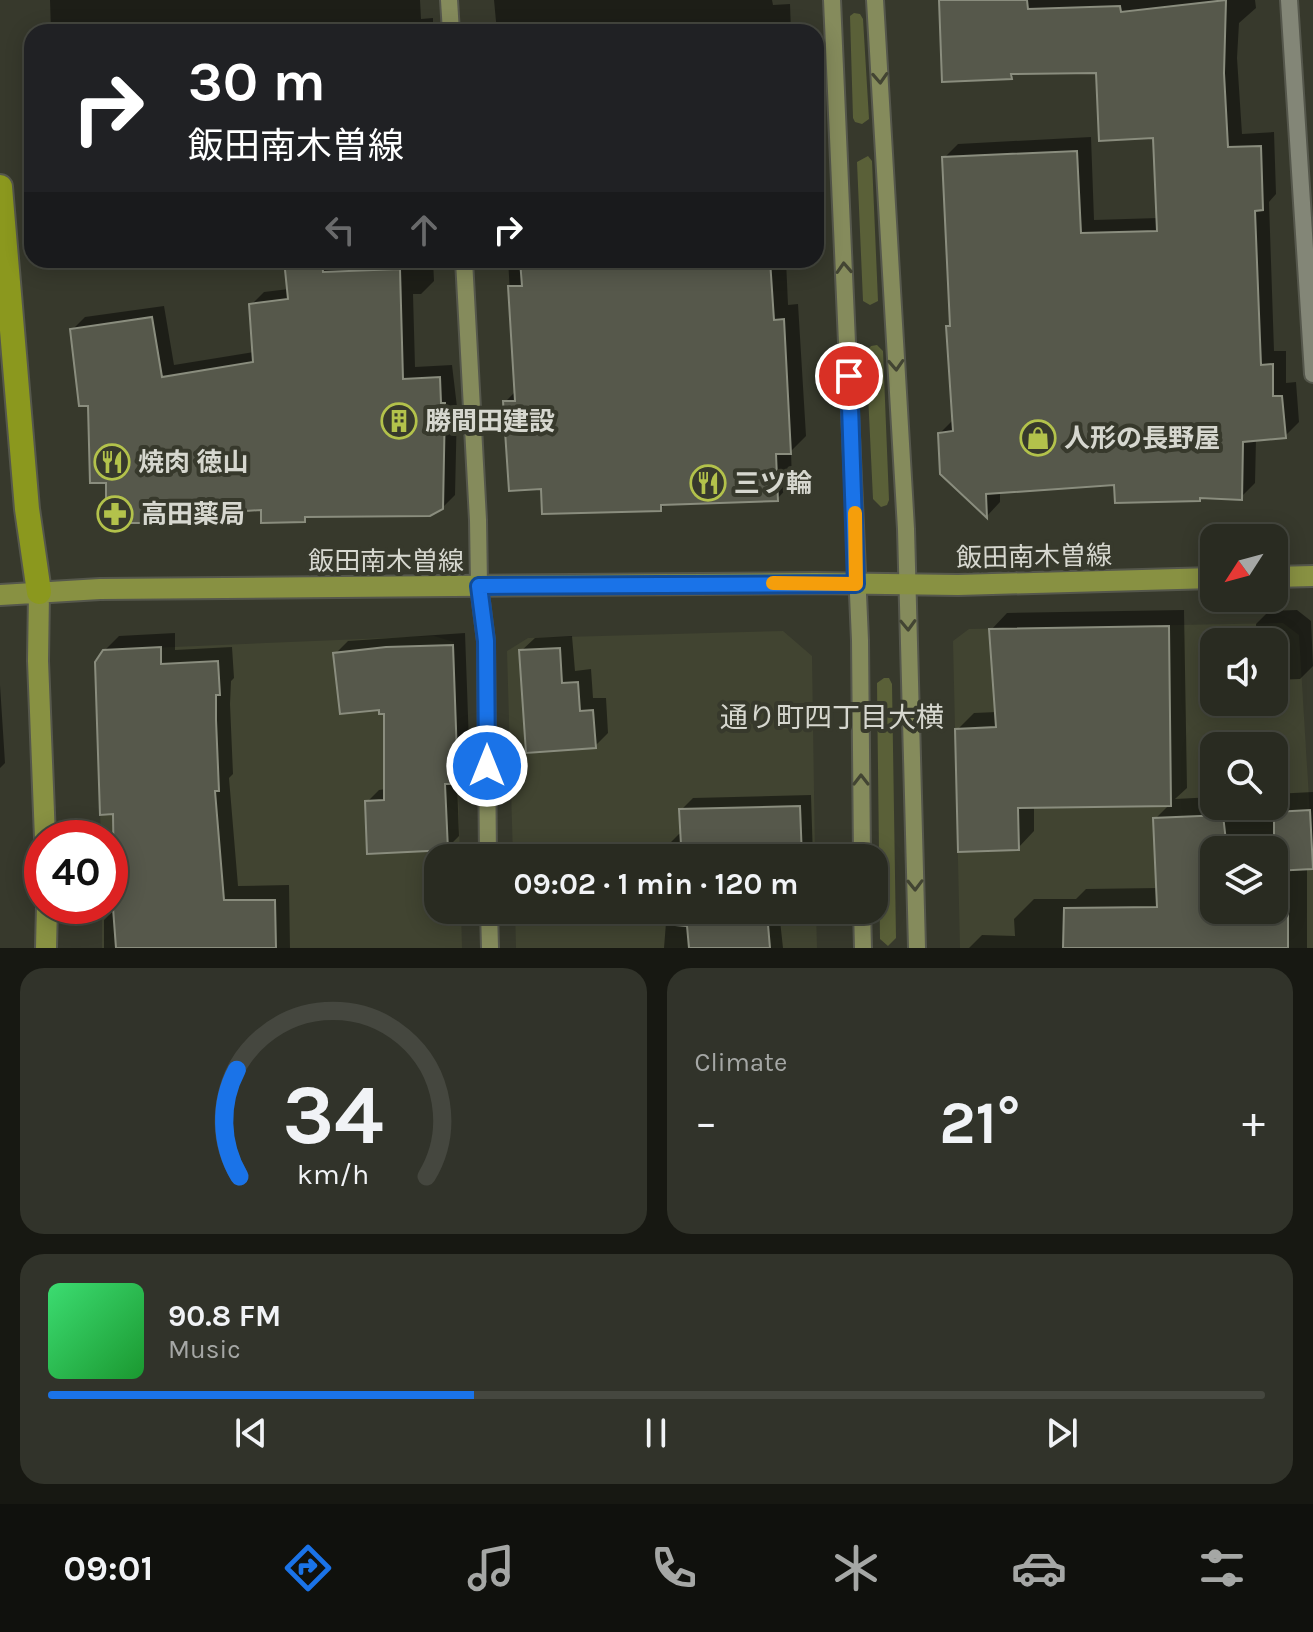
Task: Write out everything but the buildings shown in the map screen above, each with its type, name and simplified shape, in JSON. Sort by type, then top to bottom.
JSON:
[{"type":"highway","points":[[0,187],[27,509],[39,592]]},
{"type":"main road","points":[[1288,577],[1313,576]]},
{"type":"main road","name":"飯田南木曽線","points":[[0,595],[479,586],[958,585],[1200,578]]},
{"type":"main road","points":[[39,592],[38,661],[44,820]]},
{"type":"main road","points":[[46,948],[47,924]]},
{"type":"street","points":[[449,0],[450,24]]},
{"type":"street","points":[[832,0],[860,640],[862,844]]},
{"type":"street","points":[[875,0],[907,583],[917,948]]},
{"type":"street","points":[[1289,0],[1313,374]]},
{"type":"street","points":[[464,268],[479,586],[486,641],[488,844]]},
{"type":"street","points":[[489,924],[490,948]]},
{"type":"street","points":[[862,924],[863,948]]},
{"type":"shaded area","points":[[1283,623],[1299,635],[1313,864],[1313,948],[960,948],[953,641],[969,629]]},
{"type":"shaded area","points":[[783,631],[812,656],[815,844],[513,844],[507,651],[528,638]]},
{"type":"shaded area","points":[[434,636],[454,642],[460,844],[424,844],[424,924],[461,924],[462,948],[102,948],[102,924],[128,924],[128,820],[100,820],[95,662],[103,650]]},
{"type":"shaded area","points":[[515,924],[816,924],[817,948],[516,948]]},
{"type":"green space","points":[[860,14],[863,19],[869,119],[862,124],[853,118],[850,16]]},
{"type":"green space","points":[[868,156],[872,161],[878,301],[870,305],[863,301],[857,162]]},
{"type":"green space","points":[[877,345],[883,351],[889,500],[887,505],[881,507],[873,499],[866,352]]},
{"type":"green space","points":[[889,678],[892,684],[896,938],[888,946],[880,939],[880,924],[888,924],[888,844],[879,844],[877,683]]},
{"type":"slow traffic","points":[[773,583],[856,584],[855,513]]},
{"type":"place","name":"勝間田建設","points":[[399,421]]},
{"type":"place","name":"人形の長野屋","points":[[1038,438]]},
{"type":"place","name":"焼肉 徳山","points":[[112,462]]},
{"type":"place","name":"三ツ輪","points":[[708,483]]},
{"type":"place","name":"高田薬局","points":[[115,514]]},
{"type":"district","name":"通り町四丁目大横","points":[[832,717]]},
{"type":"route","points":[[487,766],[486,641],[479,586],[856,584],[849,376]]}]
